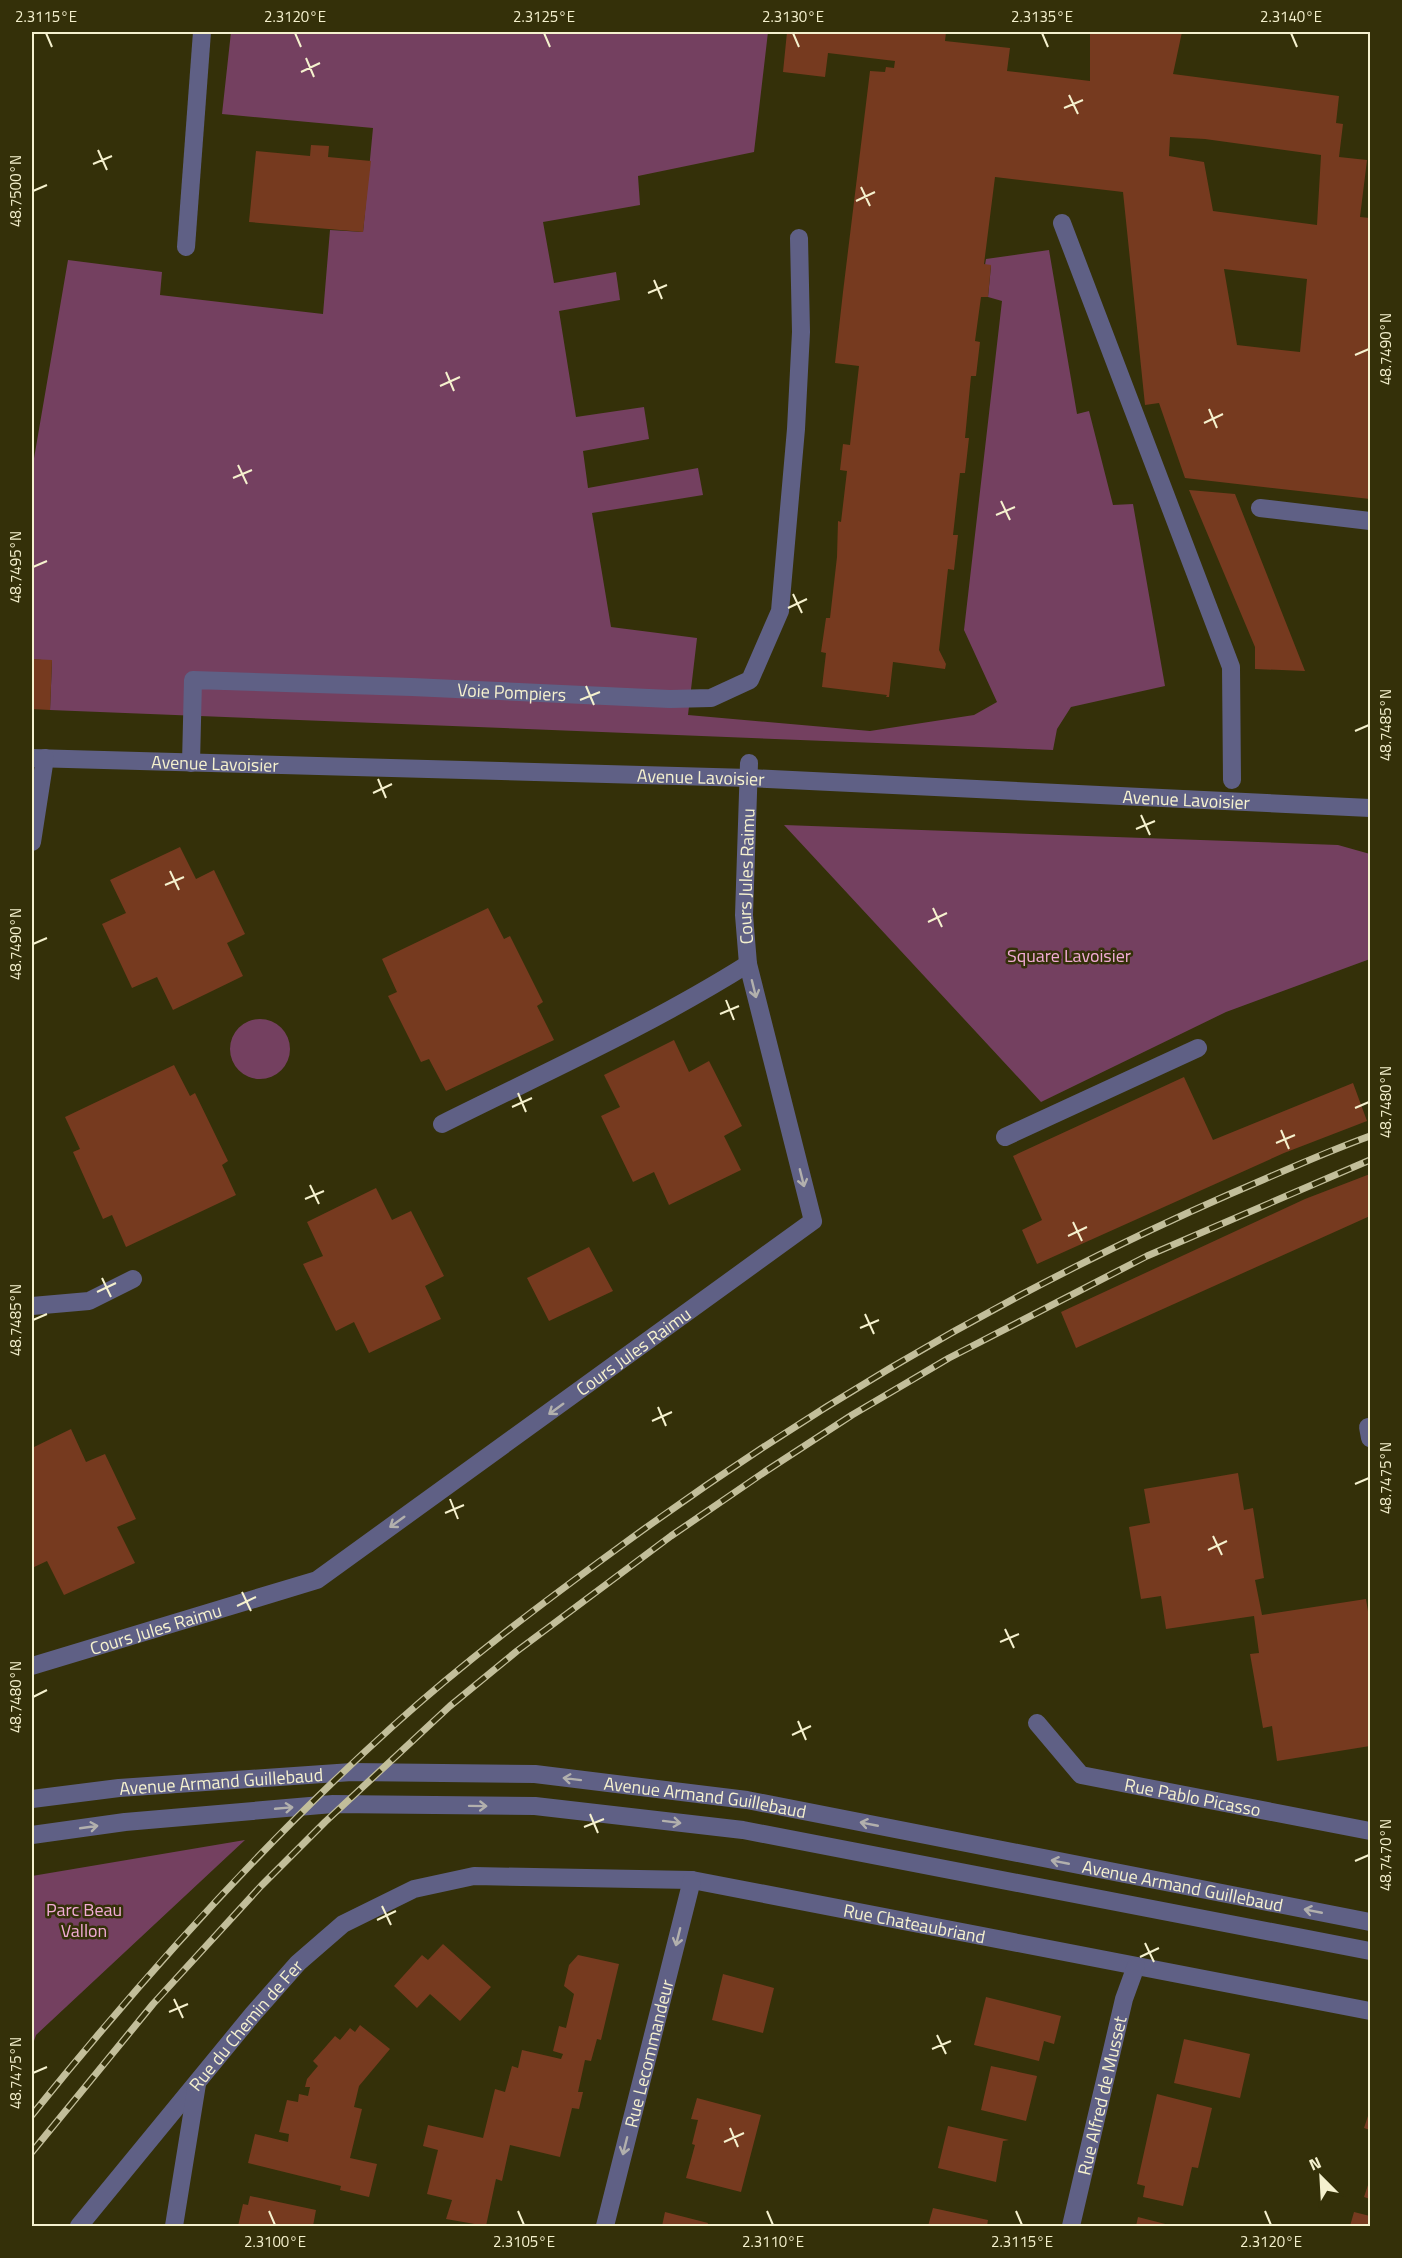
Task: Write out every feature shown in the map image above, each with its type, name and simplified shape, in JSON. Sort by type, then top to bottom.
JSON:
[{"type":"street","points":[[186,247],[202,32]]},
{"type":"street","points":[[1062,223],[1231,666],[1232,780]]},
{"type":"street","name":"Voie Pompiers","points":[[191,763],[193,680],[670,699],[711,698],[750,680],[780,611],[796,429],[801,332],[799,238]]},
{"type":"street","points":[[1260,508],[1371,521]]},
{"type":"street","points":[[32,842],[38,758]]},
{"type":"street","name":"Avenue Lavoisier","points":[[38,758],[191,763],[749,771],[1371,808]]},
{"type":"street","name":"Cours Jules Raimu","points":[[32,1666],[316,1580],[813,1221],[748,964],[744,915],[749,771]]},
{"type":"street","points":[[442,1124],[614,1038],[748,964]]},
{"type":"street","points":[[1005,1137],[1198,1048]]},
{"type":"street","points":[[32,1306],[89,1301],[133,1279]]},
{"type":"street","name":"Rue Pablo Picasso","points":[[1037,1723],[1081,1775],[1371,1832]]},
{"type":"street","name":"Avenue Armand Guillebaud","points":[[32,1799],[119,1788],[352,1772],[535,1774],[747,1800],[1371,1922]]},
{"type":"street","name":"Avenue Armand Guillebaud","points":[[32,1834],[125,1822],[333,1804],[535,1806],[742,1830],[1371,1952]]},
{"type":"street","name":"Rue Chateaubriand","points":[[454,1879],[474,1876],[692,1880],[1371,2012]]},
{"type":"street","name":"Rue du Chemin de Fer","points":[[79,2226],[253,2014],[298,1963],[343,1924],[414,1889],[454,1879]]},
{"type":"street","name":"Rue Lecommandeur","points":[[605,2226],[692,1880]]},
{"type":"street","name":"Rue Alfred de Musset","points":[[1071,2226],[1124,1999],[1136,1966]]},
{"type":"street","points":[[174,2226],[197,2084]]},
{"type":"green space","points":[[231,32],[768,32],[754,152],[638,176],[640,205],[543,222],[554,283],[616,272],[620,300],[559,311],[576,417],[644,407],[649,439],[583,451],[588,488],[698,468],[703,495],[592,513],[611,627],[697,638],[688,715],[870,731],[974,715],[997,702],[964,630],[1002,301],[988,297],[991,266],[985,265],[986,259],[1049,250],[1077,414],[1089,411],[1113,505],[1133,504],[1165,686],[1071,707],[1057,729],[1053,750],[50,710],[52,661],[32,659],[32,470],[68,260],[162,272],[160,295],[323,314],[330,230],[363,232],[373,128],[222,114]]},
{"type":"green space","name":"Square Lavoisier","points":[[784,825],[1338,845],[1370,854],[1370,959],[1226,1012],[1041,1102]]},
{"type":"green space","points":[[254,1019],[266,1019],[277,1024],[285,1032],[290,1049],[288,1061],[277,1074],[266,1079],[254,1079],[243,1074],[235,1066],[230,1055],[230,1043],[235,1032],[243,1024]]},
{"type":"green space","name":"Parc Beau Vallon","points":[[245,1840],[36,2035],[32,2047],[32,1876]]},
{"type":"building","points":[[787,32],[946,32],[945,41],[1010,48],[1007,71],[1090,81],[1090,32],[1182,32],[1173,74],[1339,96],[1336,123],[1343,124],[1339,157],[1367,160],[1360,217],[1370,218],[1370,406],[1368,419],[1370,419],[1370,499],[1185,478],[1159,403],[1145,405],[1123,192],[995,177],[984,264],[991,265],[988,297],[981,297],[975,341],[980,342],[976,376],[971,376],[965,438],[969,438],[965,473],[960,473],[953,535],[958,535],[954,570],[948,569],[939,650],[946,664],[945,669],[893,662],[889,697],[822,687],[826,653],[821,652],[826,618],[830,618],[837,557],[838,521],[841,522],[847,471],[840,470],[843,444],[850,445],[859,366],[835,363],[843,292],[870,71],[885,72],[886,67],[894,68],[895,61],[828,53],[825,77],[783,72]],"holes":[[[1170,137],[1205,139],[1321,155],[1317,225],[1213,211],[1204,162],[1169,156]],[[1224,269],[1307,279],[1300,352],[1237,345]]]},
{"type":"building","points":[[311,145],[329,146],[328,157],[371,161],[363,232],[249,222],[256,151],[310,156]]},
{"type":"building","points":[[1189,490],[1235,494],[1305,671],[1255,669],[1255,647]]},
{"type":"building","points":[[32,659],[52,660],[50,710],[32,709]]},
{"type":"building","points":[[180,847],[196,879],[214,870],[245,934],[227,943],[243,976],[173,1010],[157,977],[132,988],[102,924],[126,913],[110,880]]},
{"type":"building","points":[[488,908],[504,939],[510,936],[543,1002],[537,1006],[554,1040],[446,1091],[429,1059],[421,1062],[388,996],[397,992],[382,959]]},
{"type":"building","points":[[674,1040],[689,1072],[709,1061],[742,1126],[724,1136],[741,1170],[669,1205],[654,1172],[633,1182],[601,1116],[620,1107],[604,1075]]},
{"type":"building","points":[[174,1065],[190,1096],[195,1093],[228,1161],[222,1165],[236,1195],[126,1247],[112,1215],[103,1219],[73,1152],[80,1149],[65,1117]]},
{"type":"building","points":[[1184,1077],[1213,1140],[1353,1083],[1367,1121],[1284,1153],[1037,1264],[1022,1230],[1042,1220],[1013,1156]]},
{"type":"building","points":[[1370,1174],[1370,1216],[1076,1348],[1061,1312],[1305,1199]]},
{"type":"building","points":[[376,1188],[392,1220],[411,1211],[444,1276],[425,1286],[441,1319],[369,1353],[354,1322],[336,1331],[303,1264],[323,1256],[307,1222]]},
{"type":"building","points":[[589,1247],[613,1291],[549,1321],[527,1278]]},
{"type":"building","points":[[71,1429],[86,1462],[105,1454],[136,1519],[117,1527],[135,1563],[64,1595],[47,1561],[32,1568],[32,1448]]},
{"type":"building","points":[[1238,1473],[1244,1510],[1253,1508],[1264,1578],[1255,1580],[1262,1615],[1366,1599],[1370,1624],[1370,1746],[1277,1761],[1272,1726],[1263,1728],[1250,1654],[1259,1653],[1254,1616],[1166,1629],[1161,1596],[1141,1599],[1129,1527],[1150,1523],[1144,1489]]},
{"type":"building","points":[[443,1944],[491,1987],[460,2021],[430,1994],[417,2008],[394,1986],[422,1955],[428,1960]]},
{"type":"building","points":[[578,1955],[619,1964],[601,2040],[597,2039],[591,2061],[585,2060],[578,2092],[583,2092],[579,2109],[572,2108],[560,2157],[510,2145],[502,2181],[496,2179],[486,2226],[446,2219],[452,2200],[427,2194],[438,2150],[423,2146],[428,2125],[483,2138],[495,2089],[505,2092],[512,2066],[518,2068],[522,2050],[561,2059],[563,2054],[553,2051],[559,2026],[566,2028],[574,1994],[564,1986],[569,1965]]},
{"type":"building","points":[[723,1974],[774,1988],[763,2033],[712,2020]]},
{"type":"building","points":[[986,1997],[1061,2016],[1054,2044],[1044,2041],[1039,2061],[974,2045]]},
{"type":"building","points":[[360,2025],[390,2049],[359,2086],[354,2107],[362,2109],[350,2158],[377,2164],[369,2197],[340,2190],[341,2186],[248,2163],[255,2134],[288,2142],[289,2134],[279,2132],[287,2100],[298,2102],[299,2094],[308,2096],[310,2087],[305,2087],[307,2079],[318,2066],[313,2061],[335,2036],[340,2040],[350,2028],[355,2032]]},
{"type":"building","points":[[1184,2039],[1250,2054],[1240,2098],[1174,2083]]},
{"type":"building","points":[[991,2066],[1037,2076],[1026,2121],[981,2110]]},
{"type":"building","points":[[1157,2094],[1212,2108],[1198,2168],[1192,2167],[1183,2206],[1143,2197],[1145,2186],[1137,2184]]},
{"type":"building","points":[[697,2098],[761,2115],[741,2192],[686,2178],[695,2145],[692,2144],[698,2120],[691,2119]]},
{"type":"building","points":[[1370,2110],[1370,2130],[1364,2128]]},
{"type":"building","points":[[948,2126],[1009,2140],[1003,2141],[996,2182],[938,2168]]},
{"type":"building","points":[[1370,2179],[1370,2199],[1364,2197]]},
{"type":"building","points":[[250,2196],[316,2210],[313,2226],[238,2226],[243,2204],[248,2205]]},
{"type":"building","points":[[933,2208],[988,2220],[987,2226],[928,2226]]},
{"type":"building","points":[[665,2212],[708,2223],[707,2226],[662,2226]]},
{"type":"building","points":[[1354,2212],[1370,2216],[1370,2226],[1350,2226]]},
{"type":"building","points":[[1138,2217],[1173,2226],[1136,2226]]},
{"type":"railway","points":[[32,2115],[205,1913],[344,1771],[447,1679],[589,1569],[690,1496],[764,1447],[914,1354],[991,1311],[1149,1231],[1283,1171],[1370,1136]]},
{"type":"railway","points":[[32,2152],[153,2004],[261,1886],[325,1822],[450,1706],[517,1651],[671,1536],[852,1415],[949,1358],[1147,1256],[1370,1160]]}]
